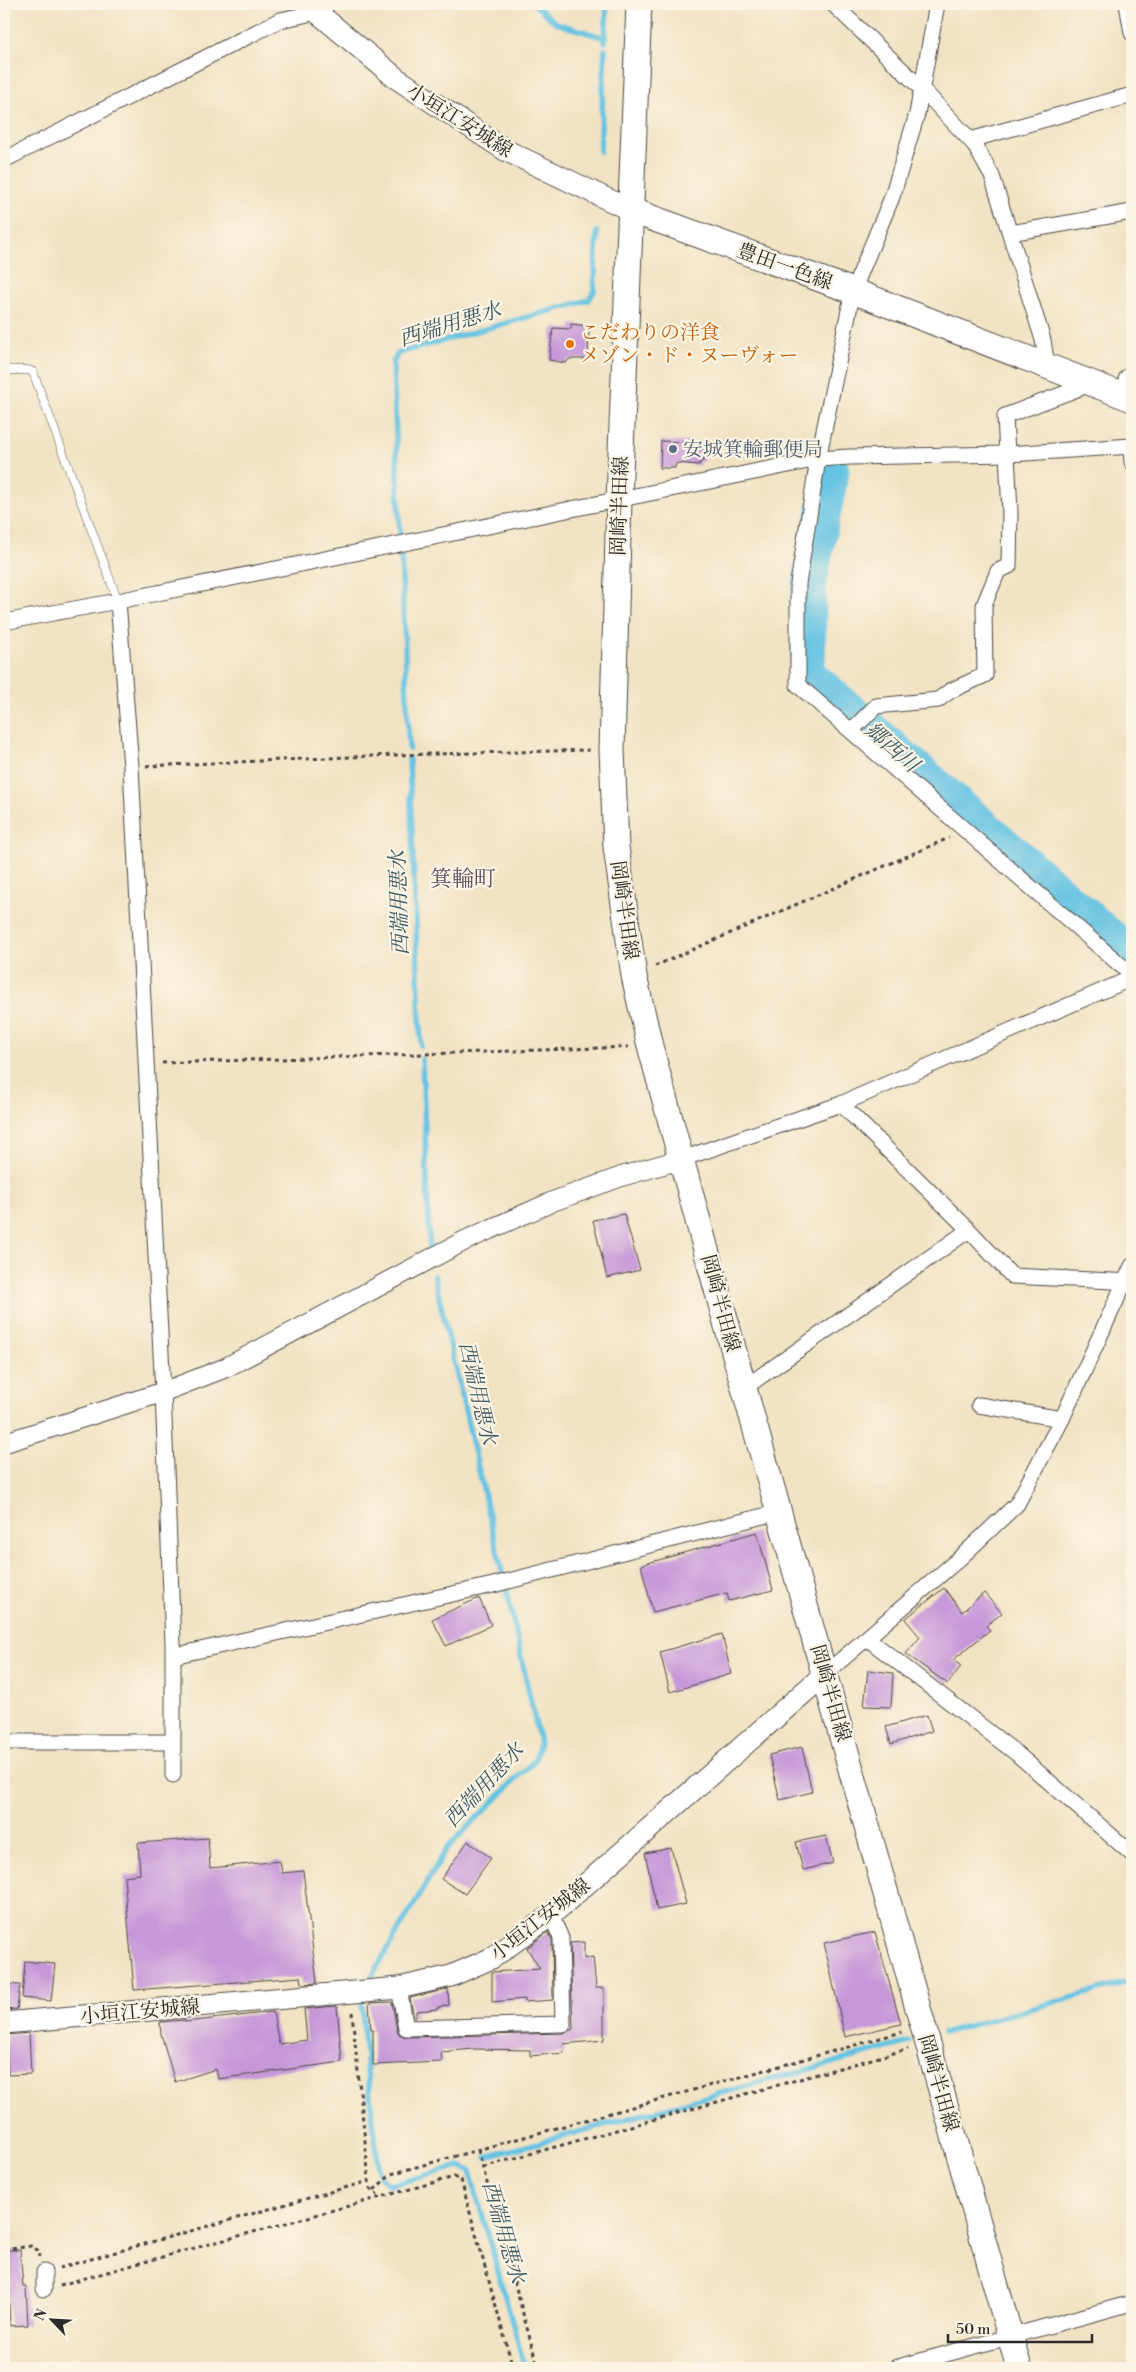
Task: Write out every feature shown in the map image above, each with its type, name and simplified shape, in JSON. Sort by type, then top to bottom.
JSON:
[{"type":"main road","points":[[630,210],[639,4]]},
{"type":"main road","name":"小垣江安城線","points":[[318,7],[396,78],[505,150],[630,210]]},
{"type":"main road","name":"豊田一色線","points":[[630,210],[853,291],[1090,384],[1129,389]]},
{"type":"main road","name":"岡崎半田線","points":[[630,210],[612,750],[616,847],[634,976],[650,1046],[744,1388],[826,1673],[1019,2368]]},
{"type":"main road","name":"小垣江安城線","points":[[4,2023],[399,1988],[451,1976],[492,1958],[550,1915],[826,1673]]},
{"type":"street","points":[[833,4],[922,89],[970,140],[992,176],[1043,340],[1047,366]]},
{"type":"street","points":[[4,1443],[163,1392],[225,1368],[466,1240],[554,1201],[623,1176],[682,1159],[841,1104],[1132,977],[798,685],[798,584],[818,459],[853,291],[892,197],[918,114],[937,4]]},
{"type":"street","points":[[1127,4],[1132,34]]},
{"type":"street","points":[[4,160],[280,20],[318,7]]},
{"type":"street","points":[[970,140],[1132,95]]},
{"type":"street","points":[[1010,234],[1132,212]]},
{"type":"street","points":[[851,731],[876,706],[938,700],[950,691],[985,675],[984,605],[998,571],[1009,566],[1008,454],[1005,416],[1090,384]]},
{"type":"street","points":[[4,622],[118,601],[818,459],[850,456],[1008,454],[1132,446],[1132,462]]},
{"type":"street","points":[[118,601],[130,767],[147,1064],[163,1392],[173,1656],[173,1775]]},
{"type":"street","points":[[841,1104],[969,1230],[1012,1276],[1129,1282]]},
{"type":"street","points":[[744,1388],[969,1230]]},
{"type":"street","points":[[826,1673],[868,1639],[1017,1504],[1062,1420],[1129,1282],[1132,1266]]},
{"type":"street","points":[[979,1405],[1062,1420]]},
{"type":"street","points":[[173,1656],[493,1585],[779,1512]]},
{"type":"street","points":[[868,1639],[1016,1753],[1132,1854]]},
{"type":"street","points":[[4,1742],[172,1742]]},
{"type":"street","points":[[399,1988],[406,2028],[563,2024],[561,1938],[550,1915]]},
{"type":"street","points":[[44,2272],[44,2289]]},
{"type":"street","points":[[895,2368],[1132,2303]]},
{"type":"lane","points":[[4,370],[28,370],[33,372],[118,601]]},
{"type":"path","points":[[130,767],[395,755],[612,750]]},
{"type":"path","points":[[634,976],[966,831]]},
{"type":"path","points":[[147,1064],[650,1046]]},
{"type":"path","points":[[350,1991],[369,2181],[379,2197]]},
{"type":"path","points":[[374,2190],[391,2174],[926,2035]]},
{"type":"path","points":[[483,2167],[926,2035]]},
{"type":"path","points":[[478,2150],[538,2368]]},
{"type":"path","points":[[44,2289],[454,2177],[461,2180],[514,2368]]},
{"type":"path","points":[[4,2250],[31,2246],[39,2250],[44,2272],[369,2181]]},
{"type":"building","name":"こだわりの洋食 メゾン・ド・ヌーヴォー","points":[[571,324],[589,326],[588,359],[569,359],[566,363],[549,360],[553,328],[571,329]]},
{"type":"building","points":[[661,441],[705,443],[704,461],[700,461],[699,465],[676,463],[675,468],[660,468]]},
{"type":"building","points":[[624,1214],[640,1270],[607,1278],[593,1220]]},
{"type":"building","points":[[757,1532],[773,1590],[729,1601],[727,1593],[653,1612],[641,1565]]},
{"type":"building","points":[[944,1588],[962,1612],[984,1593],[1002,1613],[986,1626],[990,1630],[953,1660],[961,1666],[948,1684],[906,1654],[920,1637],[905,1619]]},
{"type":"building","points":[[479,1598],[491,1625],[446,1646],[432,1619]]},
{"type":"building","points":[[722,1634],[731,1674],[670,1692],[660,1652]]},
{"type":"building","points":[[868,1670],[893,1673],[891,1707],[864,1706]]},
{"type":"building","points":[[927,1715],[932,1731],[891,1744],[886,1727]]},
{"type":"building","points":[[802,1747],[812,1792],[780,1800],[769,1755]]},
{"type":"building","points":[[826,1836],[833,1863],[803,1870],[796,1842]]},
{"type":"building","points":[[208,1838],[210,1868],[280,1861],[282,1873],[303,1871],[317,1983],[302,1984],[301,1977],[134,1990],[124,1876],[140,1874],[138,1843]]},
{"type":"building","points":[[468,1841],[491,1858],[465,1894],[441,1879]]},
{"type":"building","points":[[671,1848],[686,1904],[657,1910],[645,1853]]},
{"type":"building","points":[[548,1932],[552,1940],[553,2000],[525,2002],[525,1999],[492,2002],[492,1972],[540,1969],[527,1948]]},
{"type":"building","points":[[875,1932],[901,2024],[845,2037],[824,1943]]},
{"type":"building","points":[[584,1942],[584,1959],[593,1957],[596,1988],[604,1988],[604,2040],[563,2044],[564,2053],[530,2056],[530,2050],[473,2049],[441,2052],[442,2062],[373,2065],[373,2030],[371,2030],[369,2003],[392,2002],[397,2030],[399,2034],[406,2037],[563,2033],[573,2029],[570,1943]]},
{"type":"building","points":[[25,1961],[55,1964],[51,2001],[22,1998]]},
{"type":"building","points":[[4,1984],[20,1985],[17,2009],[4,2010]]},
{"type":"building","points":[[448,1989],[449,2005],[438,2007],[438,2009],[416,2011],[416,2018],[414,2018],[410,1998]]},
{"type":"building","points":[[337,2006],[342,2062],[218,2079],[216,2069],[175,2082],[161,2034],[160,2022],[185,2020],[185,2022],[273,2012],[279,2044],[307,2040],[304,2009]]},
{"type":"building","points":[[29,2033],[31,2074],[8,2075],[6,2035]]},
{"type":"building","points":[[6,2250],[20,2250],[23,2287],[26,2287],[28,2325],[10,2326],[8,2287],[4,2287],[4,2256],[6,2255]]},
{"type":"waterway","name":"西端用悪水","points":[[534,4],[556,23],[605,38],[605,42]]},
{"type":"waterway","points":[[605,38],[607,4]]},
{"type":"waterway","name":"西端用悪水","points":[[600,151],[605,50]]},
{"type":"waterway","name":"西端用悪水","points":[[400,535],[393,363],[398,353],[589,300],[594,291],[597,232]]},
{"type":"waterway","name":"郷西川","points":[[832,471],[809,584],[808,674],[1132,955]]},
{"type":"waterway","name":"西端用悪水","points":[[401,554],[409,749]]},
{"type":"waterway","name":"西端用悪水","points":[[409,759],[421,1046]]},
{"type":"waterway","name":"西端用悪水","points":[[422,1059],[430,1254]]},
{"type":"waterway","name":"西端用悪水","points":[[434,1275],[503,1576]]},
{"type":"waterway","name":"西端用悪水","points":[[367,1984],[447,1848],[535,1760],[540,1743],[506,1588]]},
{"type":"waterway","points":[[943,2033],[1132,1981]]},
{"type":"waterway","name":"西端用悪水","points":[[361,1995],[367,2071],[380,2178],[391,2185],[460,2166],[470,2171],[525,2368]]},
{"type":"waterway","points":[[486,2157],[909,2042]]},
{"type":"place","name":"こだわりの洋食 メゾン・ド・ヌーヴォー","points":[[570,344]]},
{"type":"place","name":"安城箕輪郵便局","points":[[673,449]]},
{"type":"district","name":"箕輪町","points":[[463,878]]}]
